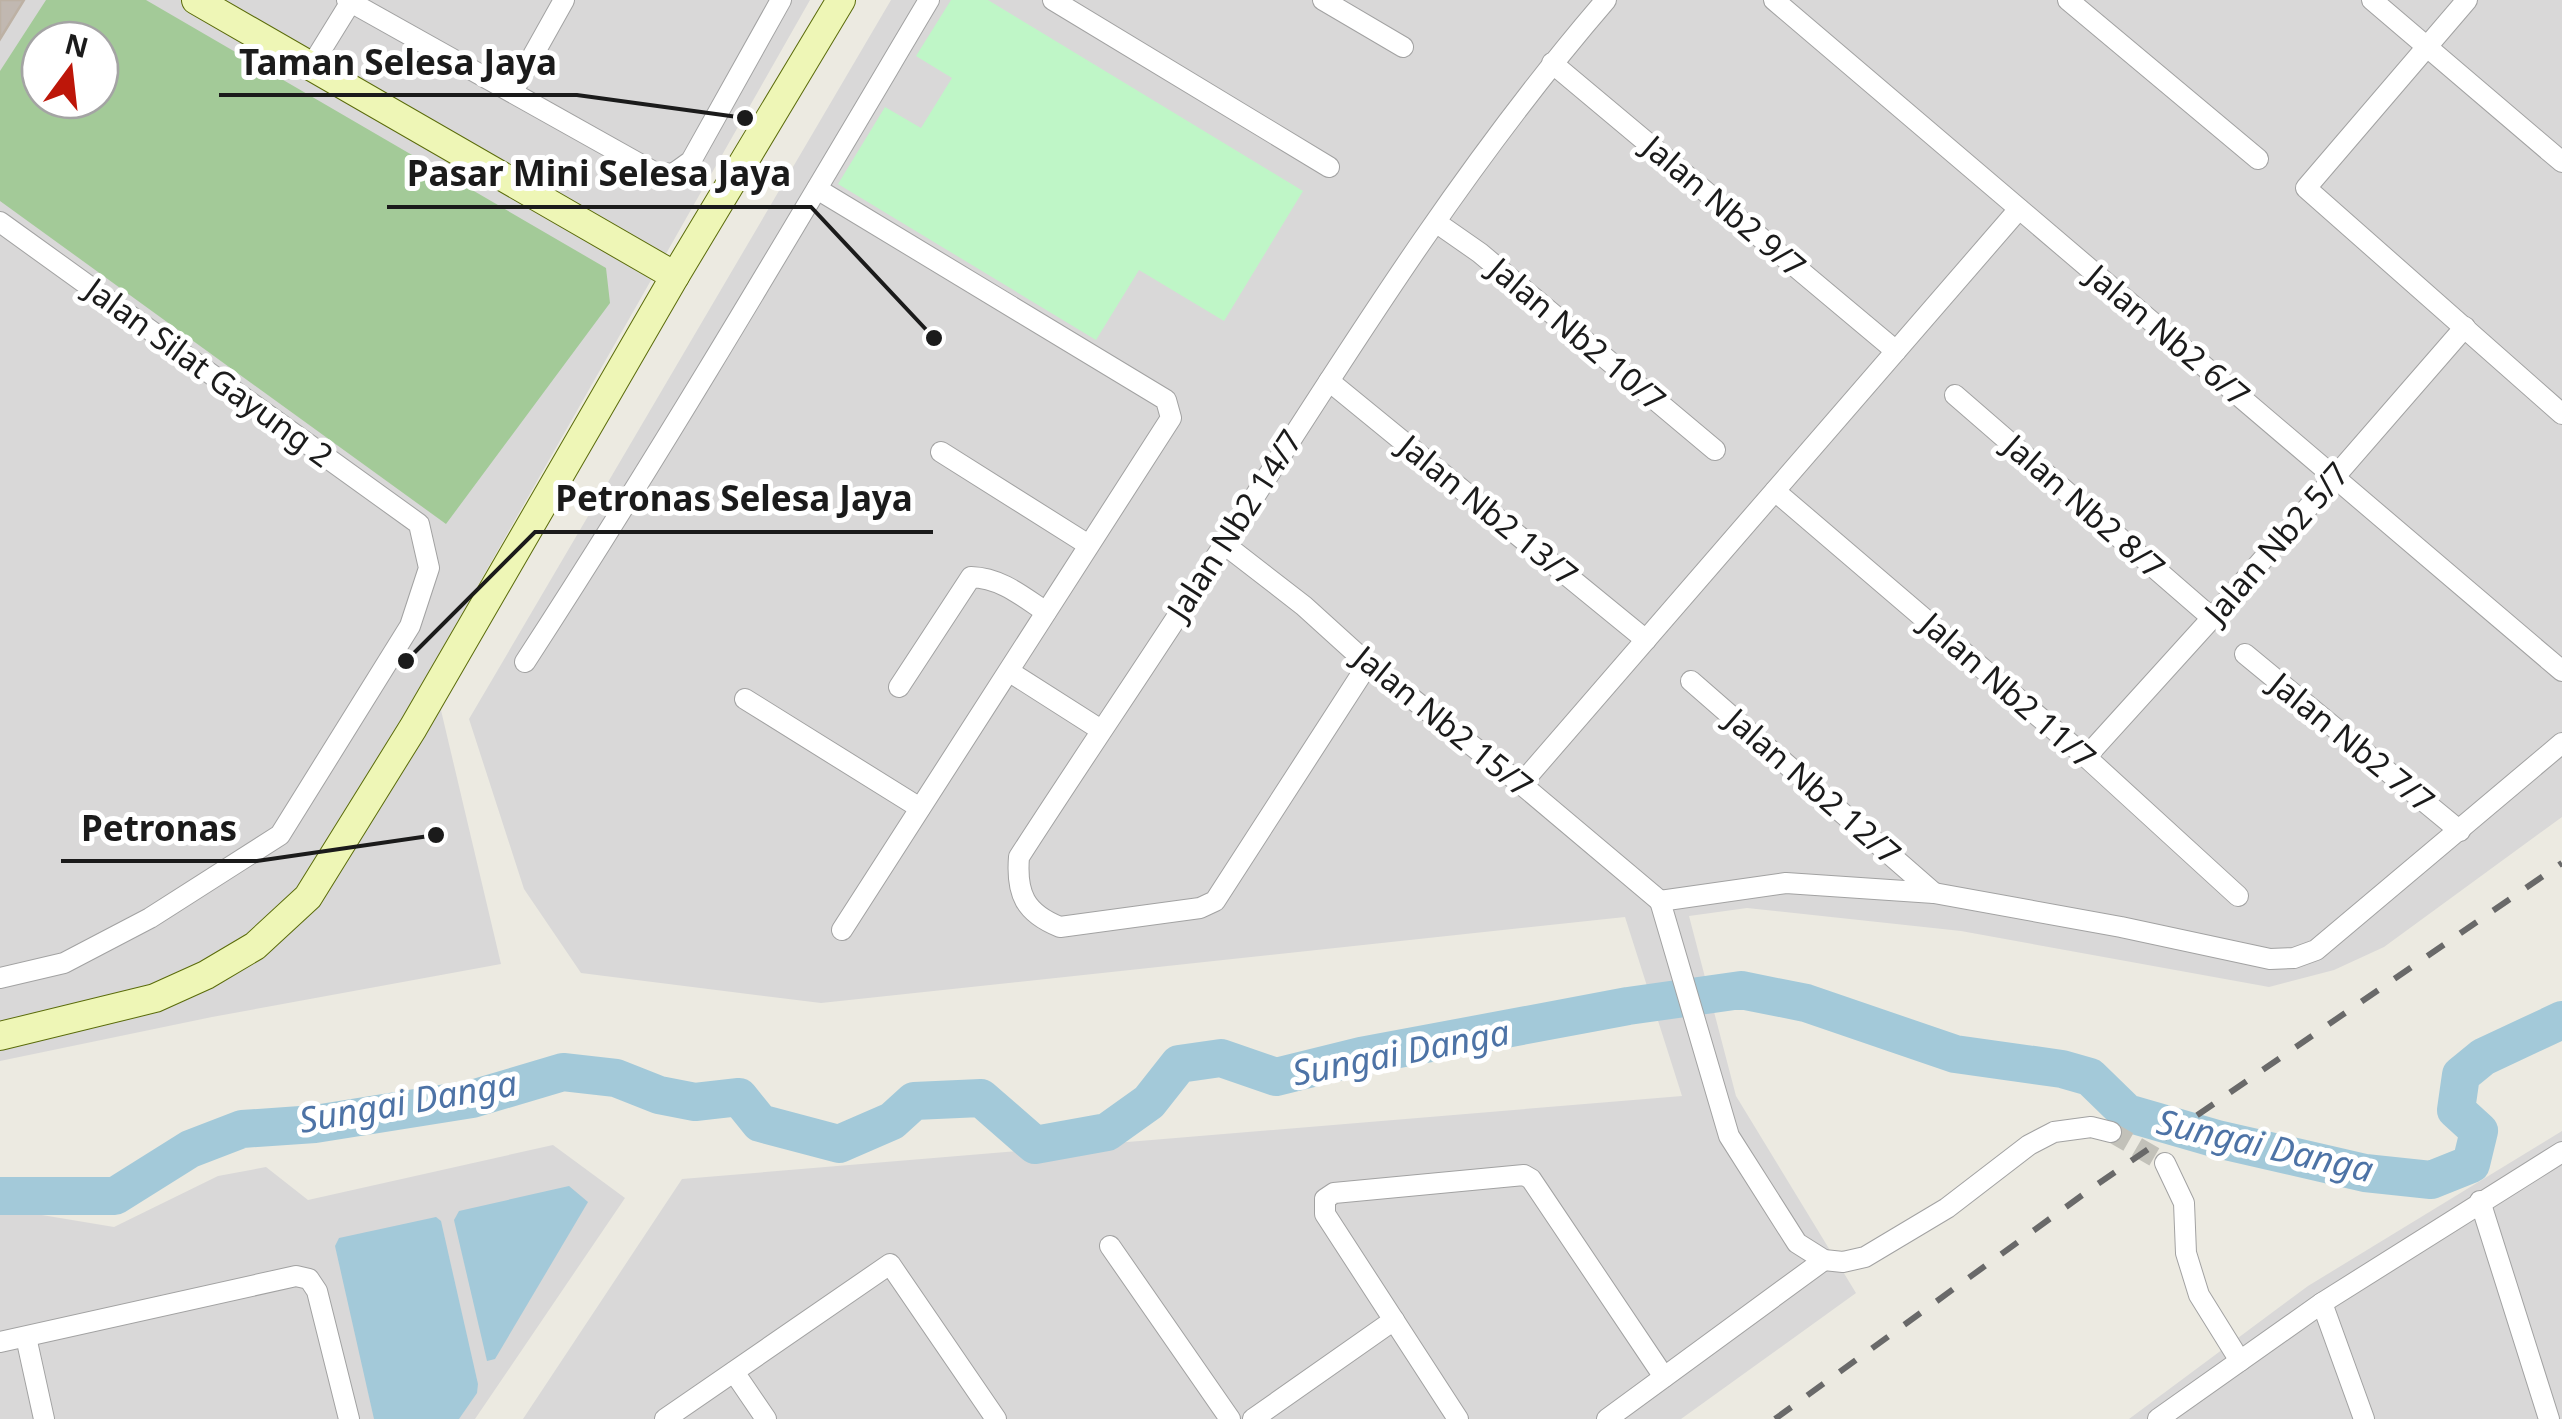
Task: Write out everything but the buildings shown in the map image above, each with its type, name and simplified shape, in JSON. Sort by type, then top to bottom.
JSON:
[{"type":"street","points":[[196,0],[675,276]]},
{"type":"street","points":[[513,91],[564,0]]},
{"type":"street","points":[[310,68],[350,1],[654,172],[673,174],[691,161],[781,0]]},
{"type":"street","points":[[0,1036],[155,998],[206,975],[255,946],[308,897],[414,728],[675,276],[841,0]]},
{"type":"street","points":[[526,662],[605,540],[929,0]]},
{"type":"street","points":[[1052,0],[1329,166]]},
{"type":"street","points":[[1323,0],[1403,47]]},
{"type":"street","name":"Jalan Nb2 14/7","points":[[1368,664],[1214,900],[1200,908],[1060,926],[1040,918],[1022,896],[1017,877],[1018,857],[1437,222],[1552,63],[1606,0]]},
{"type":"street","name":"Jalan Nb2 6/7","points":[[1774,0],[2562,671]]},
{"type":"street","points":[[2068,0],[2258,159]]},
{"type":"street","points":[[2372,0],[2562,162]]},
{"type":"street","points":[[2467,0],[2306,188],[2562,414]]},
{"type":"street","name":"Jalan Nb2 9/7","points":[[1552,63],[1896,351]]},
{"type":"street","points":[[817,189],[1166,400],[1171,418],[842,930]]},
{"type":"street","points":[[1521,784],[2020,209]]},
{"type":"street","name":"Jalan Silat Gayung 2","points":[[0,222],[419,524],[429,568],[410,626],[280,835],[150,918],[64,963],[0,978]]},
{"type":"street","name":"Jalan Nb2 10/7","points":[[1437,222],[1480,253],[1715,450]]},
{"type":"street","name":"Jalan Nb2 5/7","points":[[2086,758],[2465,327]]},
{"type":"street","name":"Jalan Nb2 13/7","points":[[1329,381],[1646,640]]},
{"type":"street","name":"Jalan Nb2 8/7","points":[[1955,395],[2212,618]]},
{"type":"street","points":[[940,452],[1088,544]]},
{"type":"street","name":"Jalan Nb2 11/7","points":[[1776,491],[2086,758],[2238,896]]},
{"type":"street","name":"Jalan Nb2 15/7","points":[[1224,544],[1660,901]]},
{"type":"street","points":[[899,687],[971,577],[987,577],[1008,586],[1046,612]]},
{"type":"street","name":"Jalan Nb2 7/7","points":[[2244,654],[2460,831]]},
{"type":"street","points":[[1010,672],[1101,730]]},
{"type":"street","name":"Jalan Nb2 12/7","points":[[1692,681],[1934,892]]},
{"type":"street","points":[[746,699],[920,808]]},
{"type":"street","points":[[2112,1132],[2091,1127],[2054,1132],[2028,1145],[1947,1208],[1865,1258],[1824,1260],[1796,1243],[1729,1136],[1660,901],[1786,883],[1934,892],[2270,958],[2294,958],[2316,950],[2562,743]]},
{"type":"street","points":[[2166,1416],[2322,1302],[2562,1152]]},
{"type":"street","points":[[2165,1163],[2184,1203],[2186,1254],[2199,1295],[2240,1361]]},
{"type":"street","points":[[1458,1419],[1325,1214],[1326,1199],[1334,1193],[1524,1174],[1664,1377]]},
{"type":"street","points":[[2480,1202],[2549,1419]]},
{"type":"street","points":[[1110,1246],[1230,1419]]},
{"type":"street","points":[[1607,1419],[1824,1260]]},
{"type":"street","points":[[665,1419],[890,1264],[996,1419]]},
{"type":"street","points":[[0,1342],[296,1276],[309,1278],[317,1291],[349,1419]]},
{"type":"street","points":[[2322,1302],[2364,1419]]},
{"type":"street","points":[[1253,1419],[1394,1320]]},
{"type":"street","points":[[26,1337],[44,1419]]},
{"type":"street","points":[[734,1372],[766,1419]]},
{"type":"shaded area","points":[[0,0],[810,0],[431,668],[501,964],[0,1061]]},
{"type":"shaded area","points":[[891,0],[2562,0],[2562,817],[2384,947],[2334,970],[2269,987],[1961,931],[1747,908],[1689,916],[1736,1096],[1856,1293],[1681,1419],[523,1419],[682,1179],[1682,1096],[1625,917],[821,1003],[581,973],[524,889],[469,719]]},
{"type":"shaded area","points":[[2562,1131],[2562,1419],[2129,1419],[2308,1286]]},
{"type":"shaded area","points":[[553,1145],[625,1198],[475,1419],[0,1419],[0,1208],[114,1227],[218,1176],[266,1167],[308,1200]]},
{"type":"green space","points":[[46,0],[146,0],[606,268],[610,303],[446,524],[0,201],[0,71],[20,40],[20,120],[120,120],[120,20],[33,20]]},
{"type":"green space","points":[[951,0],[988,0],[1303,191],[1224,321],[1139,270],[1096,340],[838,184],[885,107],[921,128],[952,78],[916,56]]},
{"type":"water","points":[[569,1186],[588,1202],[495,1359],[487,1361],[454,1220],[459,1211]]},
{"type":"water","points":[[436,1217],[441,1221],[477,1393],[459,1419],[374,1419],[335,1246],[339,1238]]},
{"type":"waterway","name":"Sungai Danga","points":[[0,1196],[115,1196],[190,1149],[242,1129],[315,1124],[472,1099],[563,1072],[616,1078],[659,1095],[695,1102],[739,1097],[760,1123],[839,1144],[892,1121],[914,1101],[981,1098],[1035,1145],[1107,1132],[1149,1102],[1179,1064],[1221,1058],[1276,1077],[1361,1056],[1628,1006],[1741,990],[1806,1003],[1955,1054],[2062,1069],[2090,1077],[2127,1113],[2217,1139],[2365,1173],[2431,1180],[2471,1164],[2479,1131],[2456,1110],[2461,1075],[2483,1057],[2562,1020]]},
{"type":"tunnel","points":[[2111,1132],[2165,1163]]},
{"type":"railway","points":[[1775,1419],[2092,1188],[2562,863]]},
{"type":"place","name":"Taman Selesa Jaya","points":[[745,118]]},
{"type":"place","name":"Pasar Mini Selesa Jaya","points":[[934,338]]},
{"type":"place","name":"Petronas Selesa Jaya","points":[[406,661]]},
{"type":"place","name":"Petronas","points":[[436,835]]}]
